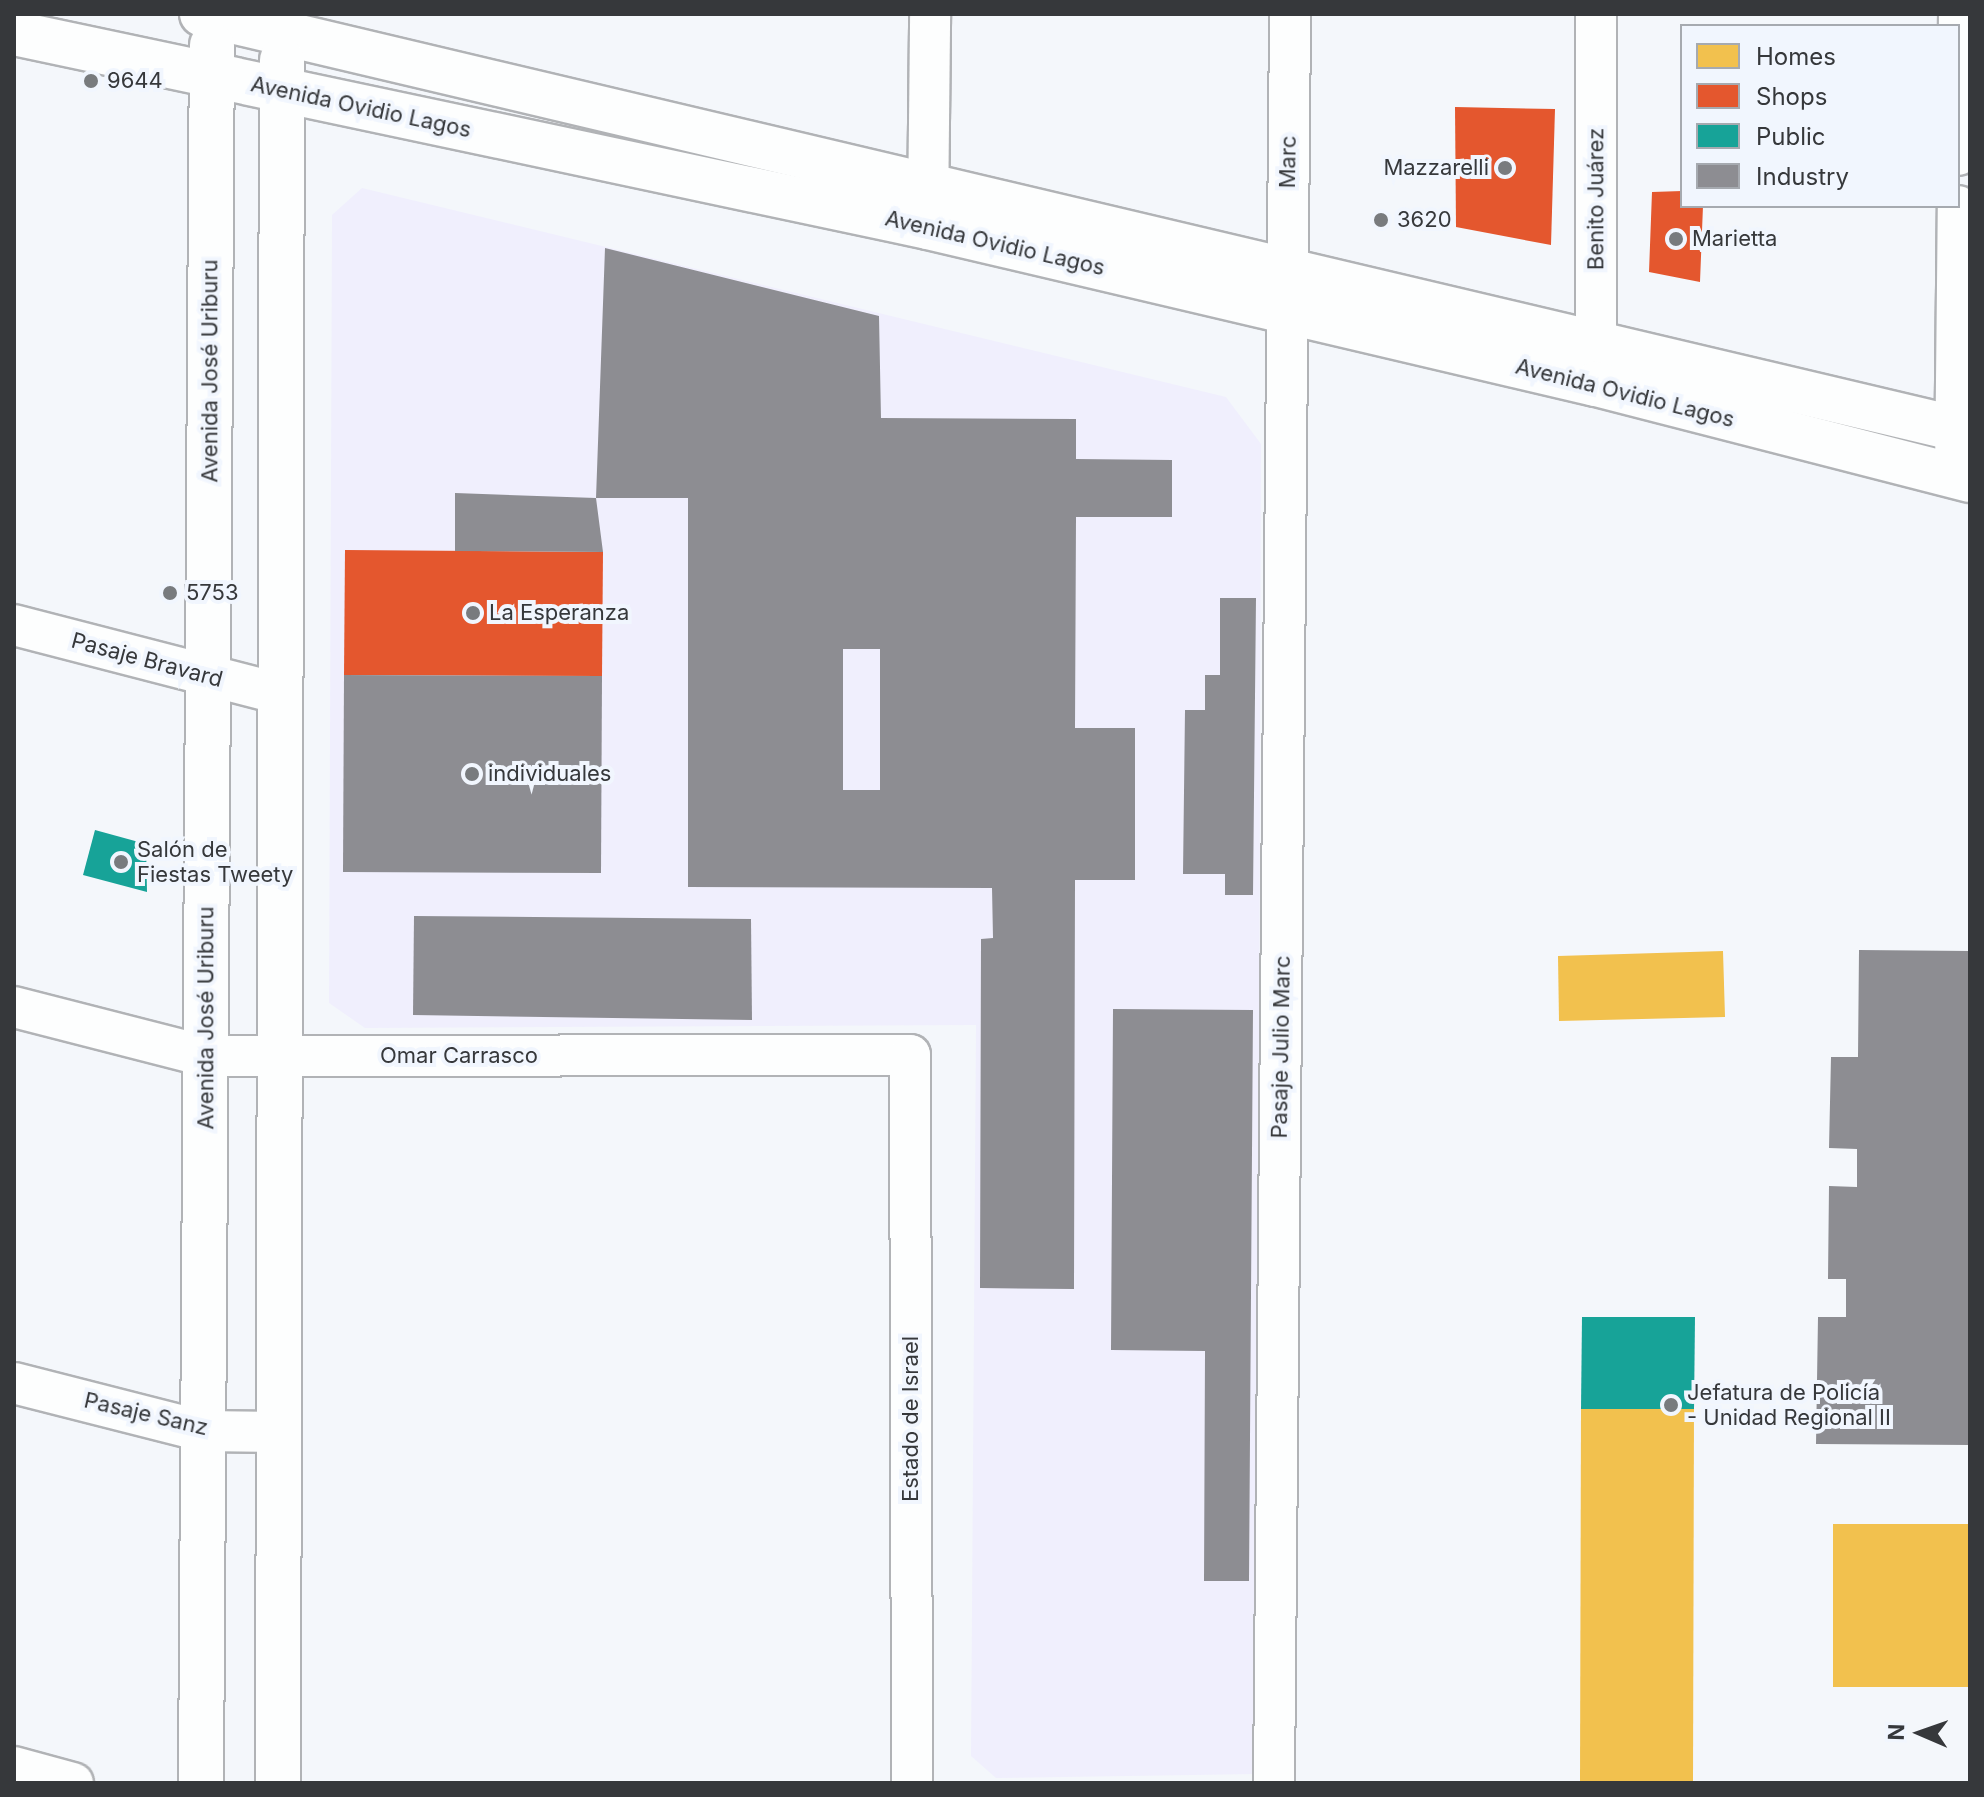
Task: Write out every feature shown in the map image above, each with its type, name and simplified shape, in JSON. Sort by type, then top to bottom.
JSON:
[{"type":"main road","name":"Avenida Ovidio Lagos","points":[[209,15],[281,21],[929,205],[1596,364],[1963,431]]},
{"type":"main road","name":"Avenida José Uriburu","points":[[201,1783],[212,75],[209,15]]},
{"type":"main road","points":[[278,1783],[281,21]]},
{"type":"main road","name":"Avenida Ovidio Lagos","points":[[14,33],[282,90],[929,205]]},
{"type":"main road","name":"Avenida Ovidio Lagos","points":[[1596,364],[1962,478]]},
{"type":"street","points":[[929,205],[930,14]]},
{"type":"street","name":"Marc","points":[[1288,290],[1290,14]]},
{"type":"street","name":"Benito Juárez","points":[[1596,14],[1596,364]]},
{"type":"street","points":[[1958,208],[1962,478]]},
{"type":"street","name":"Pasaje Julio Marc","points":[[1274,1783],[1288,290]]},
{"type":"street","name":"Pasaje Bravard","points":[[14,625],[280,694]]},
{"type":"street","name":"Omar Carrasco","points":[[14,1007],[205,1056],[910,1055]]},
{"type":"street","name":"Estado de Israel","points":[[910,1055],[912,1783]]},
{"type":"street","name":"Pasaje Sanz","points":[[14,1383],[203,1431],[279,1432]]},
{"type":"street","points":[[14,1767],[73,1783]]},
{"type":"shaded area","points":[[362,188],[1226,397],[1261,444],[1257,1774],[996,1778],[971,1756],[976,1025],[365,1028],[329,1003],[332,215]]},
{"type":"building: Homes","points":[[1723,951],[1725,1017],[1559,1021],[1558,956]]},
{"type":"building: Homes","points":[[1581,1409],[1694,1409],[1693,1783],[1580,1783]]},
{"type":"building: Homes","points":[[1833,1524],[1970,1524],[1970,1687],[1833,1687]]},
{"type":"building: Shops","name":"Mazzarelli","points":[[1455,107],[1555,109],[1551,245],[1456,227]]},
{"type":"building: Shops","name":"Marietta","points":[[1680,191],[1680,208],[1703,208],[1700,282],[1649,272],[1652,192]]},
{"type":"building: Shops","name":"La Esperanza","points":[[345,550],[603,552],[602,676],[344,675]]},
{"type":"building: Public","points":[[95,830],[146,844],[147,892],[83,875]]},
{"type":"building: Public","points":[[1582,1317],[1695,1317],[1694,1409],[1581,1409]]},
{"type":"building: Industry","points":[[605,248],[879,316],[881,418],[1076,419],[1076,459],[1172,460],[1172,517],[1076,517],[1075,728],[1135,728],[1135,880],[1075,880],[1074,1289],[980,1288],[981,939],[993,938],[992,888],[688,887],[688,498],[596,498]],"holes":[[[843,649],[880,649],[880,790],[843,790]]]},
{"type":"building: Industry","points":[[455,493],[596,498],[603,552],[455,551]]},
{"type":"building: Industry","points":[[1220,598],[1256,598],[1253,895],[1225,895],[1225,874],[1183,874],[1185,710],[1205,710],[1205,675],[1220,675]]},
{"type":"building: Industry","name":"individuales","points":[[344,675],[602,676],[601,873],[343,872]]},
{"type":"building: Industry","points":[[414,916],[751,919],[752,1020],[413,1015]]},
{"type":"building: Industry","points":[[1859,950],[1970,951],[1970,1445],[1816,1444],[1818,1317],[1846,1317],[1846,1279],[1828,1279],[1829,1186],[1857,1187],[1857,1149],[1829,1148],[1831,1057],[1858,1057]]},
{"type":"building: Industry","points":[[1113,1009],[1253,1010],[1249,1581],[1204,1581],[1205,1351],[1111,1350]]},
{"type":"place","name":"9644","points":[[91,81]]},
{"type":"place","name":"Mazzarelli","points":[[1505,168]]},
{"type":"place","name":"3620","points":[[1381,220]]},
{"type":"place","name":"Marietta","points":[[1676,239]]},
{"type":"place","name":"5753","points":[[170,593]]},
{"type":"place","name":"La Esperanza","points":[[473,613]]},
{"type":"place","name":"individuales","points":[[472,774]]},
{"type":"place","name":"Salón de Fiestas Tweety","points":[[121,862]]},
{"type":"place","name":"Jefatura de Policía - Unidad Regional II","points":[[1671,1405]]}]
